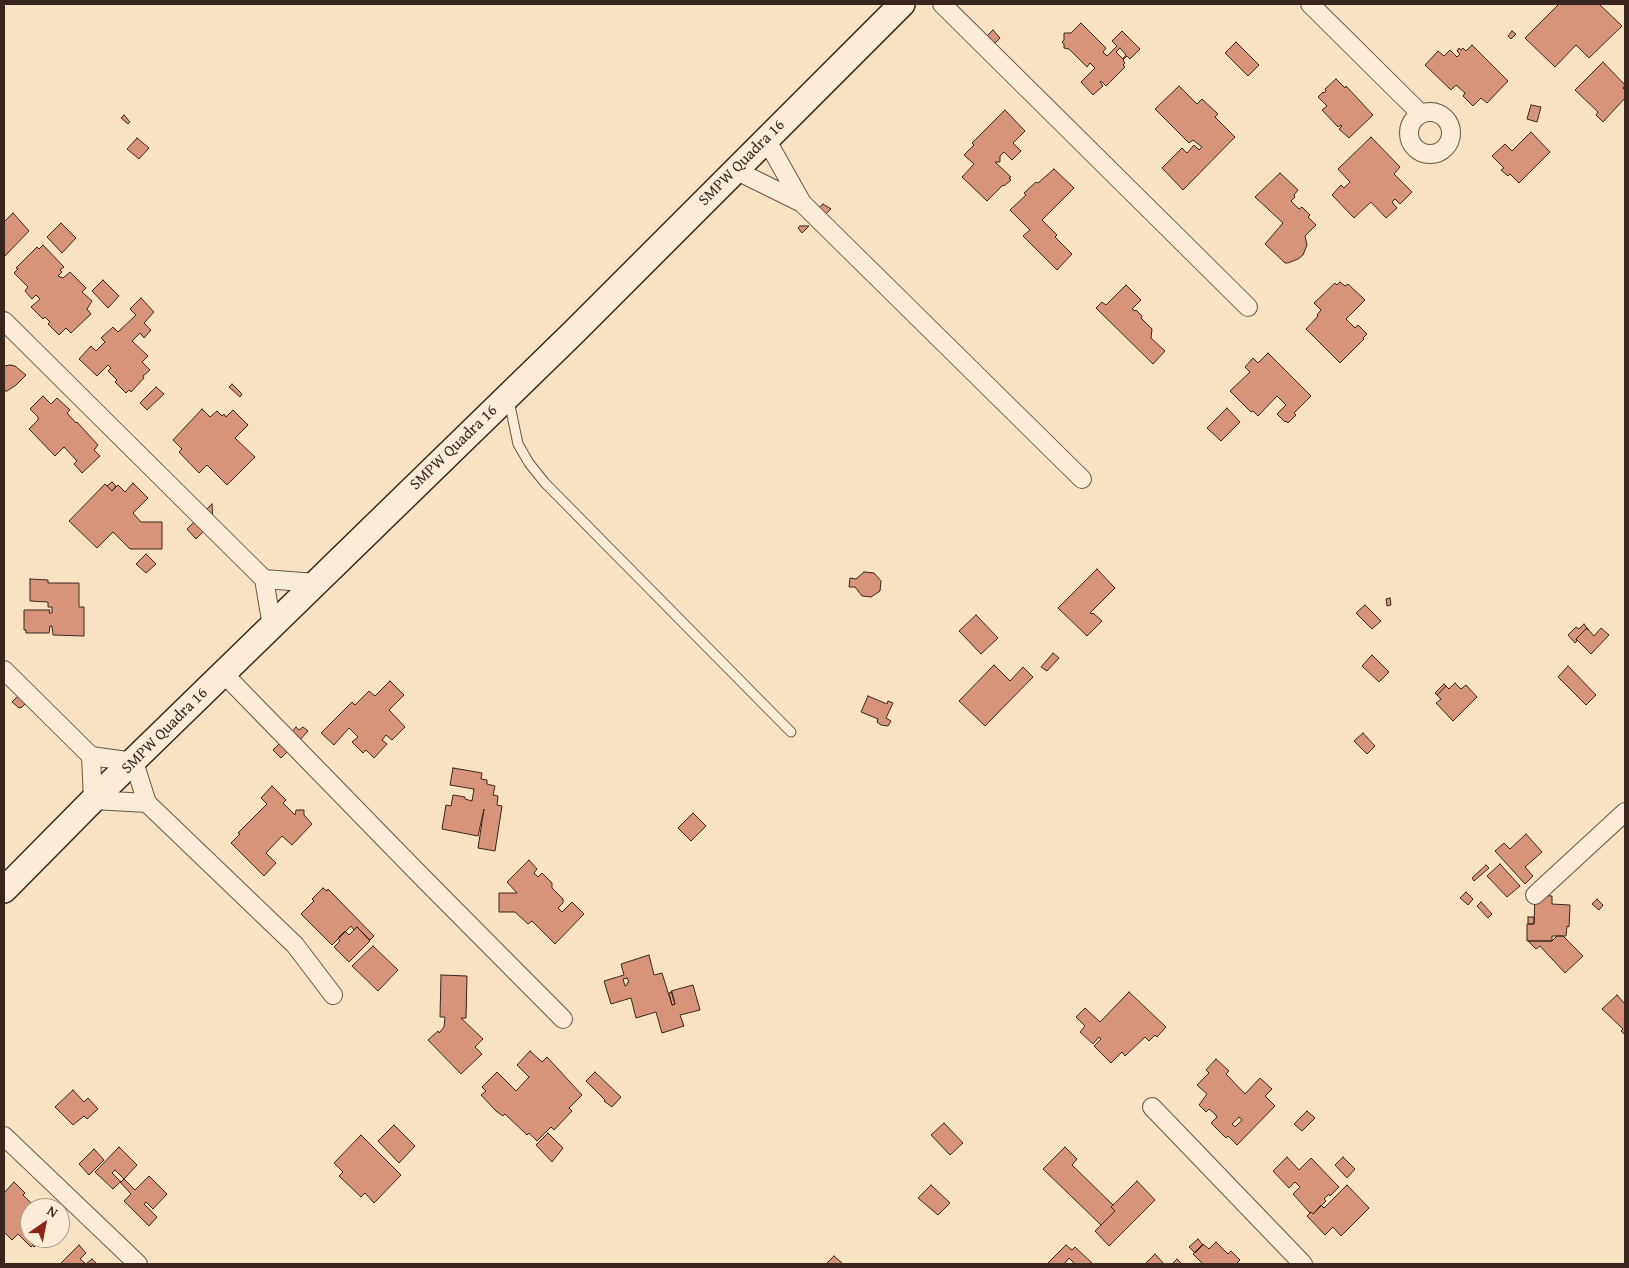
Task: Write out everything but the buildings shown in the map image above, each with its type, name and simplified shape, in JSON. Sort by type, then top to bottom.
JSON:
[{"type":"street","name":"SMPW Quadra 16","points":[[4,890],[93,800],[574,332],[902,4]]},
{"type":"street","points":[[942,4],[1248,307]]},
{"type":"street","points":[[1310,4],[1421,114]]},
{"type":"street","points":[[766,139],[802,203],[1082,479]]},
{"type":"street","points":[[735,170],[802,203]]},
{"type":"street","points":[[4,321],[264,579],[272,626]]},
{"type":"street","points":[[264,579],[316,583]]},
{"type":"street","points":[[4,670],[91,756],[134,762],[147,803],[295,945],[333,995]]},
{"type":"street","points":[[224,674],[563,1018]]},
{"type":"street","points":[[91,756],[93,800],[147,803]]},
{"type":"street","points":[[1535,895],[1625,812]]},
{"type":"street","points":[[1152,1107],[1302,1264]]},
{"type":"street","points":[[4,1136],[138,1264]]},
{"type":"lane","points":[[508,396],[518,444],[529,463],[545,483],[791,732]]}]
